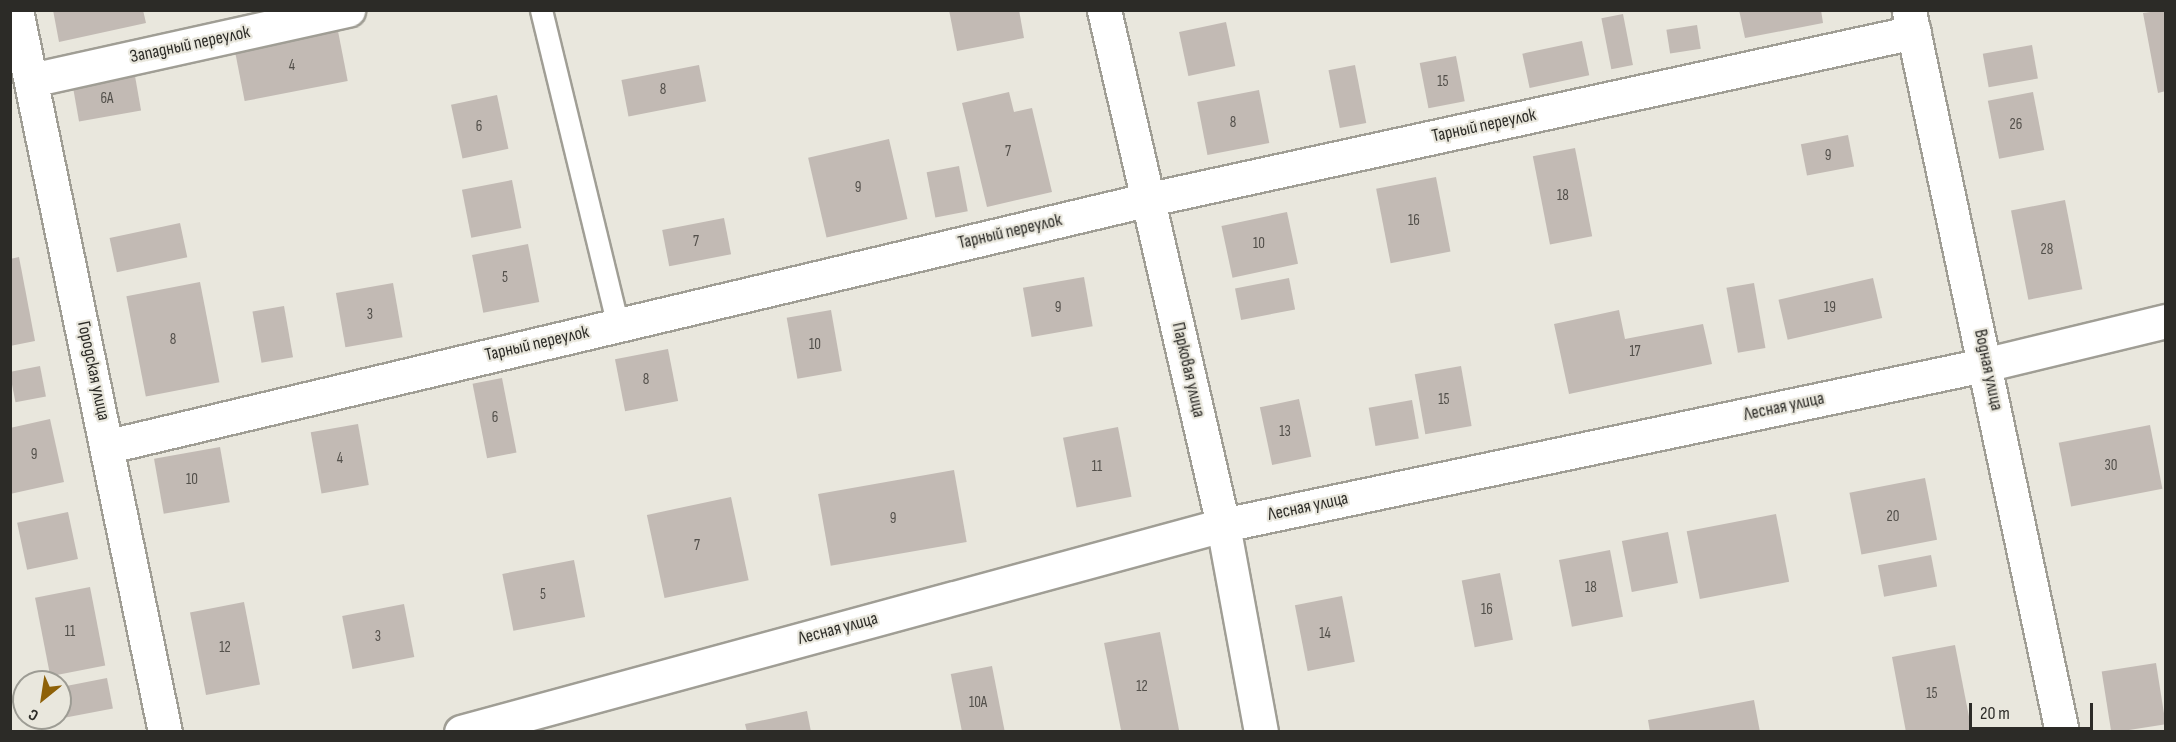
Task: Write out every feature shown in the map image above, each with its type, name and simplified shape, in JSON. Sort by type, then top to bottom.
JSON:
[{"type":"street","name":"Городская улица","points":[[16,10],[109,446],[165,732]]},
{"type":"street","name":"Западный переулок","points":[[31,80],[348,10]]},
{"type":"street","name":"Парковая улица","points":[[1104,10],[1150,199],[1223,525],[1261,732]]},
{"type":"street","name":"Тарный переулок","points":[[109,446],[1911,21]]},
{"type":"street","name":"Водная улица","points":[[1911,21],[1988,364],[2062,732]]},
{"type":"street","name":"Лесная улица","points":[[460,732],[1223,525],[1988,364],[2166,321]]},
{"type":"lane","points":[[541,10],[618,325]]},
{"type":"building","points":[[53,10],[143,10],[146,23],[59,42]]},
{"type":"building","points":[[949,10],[1019,10],[1024,38],[957,51]]},
{"type":"building","points":[[1739,10],[1821,10],[1823,23],[1745,38]]},
{"type":"building","points":[[2166,10],[2166,91],[2158,93],[2143,13]]},
{"type":"building","points":[[1623,14],[1633,65],[1611,69],[1601,18]]},
{"type":"building","points":[[1226,22],[1235,66],[1188,76],[1179,32]]},
{"type":"building","points":[[1697,25],[1701,49],[1670,54],[1666,30]]},
{"type":"building","points":[[338,31],[348,81],[245,101],[235,51]]},
{"type":"building","points":[[1582,41],[1589,75],[1530,88],[1522,54]]},
{"type":"building","points":[[2032,45],[2038,78],[1989,87],[1983,54]]},
{"type":"building","points":[[1456,56],[1465,101],[1428,108],[1420,63]]},
{"type":"building","points":[[699,65],[706,101],[629,116],[621,80]]},
{"type":"building","points":[[1355,65],[1366,123],[1340,128],[1328,70]]},
{"type":"building","points":[[135,76],[141,110],[79,121],[73,87]]},
{"type":"building","points":[[1259,90],[1269,143],[1207,155],[1197,102]]},
{"type":"building","points":[[1009,92],[1014,112],[1032,108],[1052,192],[987,207],[962,103]]},
{"type":"building","points":[[2033,92],[2044,150],[1999,159],[1988,101]]},
{"type":"building","points":[[497,95],[508,149],[462,159],[451,105]]},
{"type":"building","points":[[1848,135],[1854,166],[1807,176],[1801,144]]},
{"type":"building","points":[[889,139],[907,219],[827,238],[808,158]]},
{"type":"building","points":[[1575,148],[1592,236],[1550,245],[1533,156]]},
{"type":"building","points":[[959,166],[968,211],[935,217],[927,172]]},
{"type":"building","points":[[1436,177],[1451,252],[1391,263],[1376,189]]},
{"type":"building","points":[[512,180],[521,228],[471,238],[462,190]]},
{"type":"building","points":[[2065,200],[2082,289],[2028,300],[2011,210]]},
{"type":"building","points":[[1287,212],[1298,264],[1232,278],[1221,226]]},
{"type":"building","points":[[724,218],[731,254],[669,266],[662,230]]},
{"type":"building","points":[[180,223],[187,257],[117,272],[110,238]]},
{"type":"building","points":[[528,244],[539,302],[483,313],[472,255]]},
{"type":"building","points":[[19,257],[35,341],[10,346],[10,259]]},
{"type":"building","points":[[1084,277],[1093,326],[1032,337],[1023,288]]},
{"type":"building","points":[[1289,278],[1295,309],[1241,320],[1235,288]]},
{"type":"building","points":[[1873,278],[1882,318],[1788,340],[1778,300]]},
{"type":"building","points":[[200,282],[219,382],[146,396],[126,296]]},
{"type":"building","points":[[393,283],[403,337],[345,347],[336,293]]},
{"type":"building","points":[[1754,283],[1765,348],[1738,353],[1726,288]]},
{"type":"building","points":[[284,306],[293,357],[262,363],[252,312]]},
{"type":"building","points":[[831,310],[842,371],[797,379],[787,318]]},
{"type":"building","points":[[1619,310],[1625,339],[1703,324],[1712,364],[1569,394],[1554,324]]},
{"type":"building","points":[[668,349],[678,401],[625,411],[615,359]]},
{"type":"building","points":[[40,366],[46,396],[15,402],[10,372]]},
{"type":"building","points":[[1461,366],[1472,426],[1425,434],[1415,374]]},
{"type":"building","points":[[502,378],[517,453],[487,458],[473,384]]},
{"type":"building","points":[[1299,399],[1311,457],[1272,465],[1260,407]]},
{"type":"building","points":[[1412,400],[1419,438],[1375,446],[1369,408]]},
{"type":"building","points":[[50,419],[64,482],[10,494],[10,428]]},
{"type":"building","points":[[358,424],[369,485],[321,493],[311,432]]},
{"type":"building","points":[[2150,425],[2162,489],[2071,507],[2059,443]]},
{"type":"building","points":[[1118,427],[1132,497],[1077,507],[1063,438]]},
{"type":"building","points":[[220,447],[230,502],[164,514],[154,459]]},
{"type":"building","points":[[954,470],[967,542],[831,566],[818,494]]},
{"type":"building","points":[[1925,478],[1937,540],[1861,555],[1849,493]]},
{"type":"building","points":[[731,497],[749,580],[665,598],[647,515]]},
{"type":"building","points":[[68,512],[78,559],[27,570],[17,523]]},
{"type":"building","points":[[1776,514],[1789,582],[1700,599],[1687,531]]},
{"type":"building","points":[[1668,532],[1678,583],[1632,592],[1622,541]]},
{"type":"building","points":[[1610,550],[1623,617],[1572,627],[1559,560]]},
{"type":"building","points":[[1931,555],[1937,586],[1884,597],[1878,565]]},
{"type":"building","points":[[574,560],[585,617],[513,631],[502,574]]},
{"type":"building","points":[[1500,573],[1513,640],[1475,647],[1462,580]]},
{"type":"building","points":[[90,587],[105,666],[72,672],[72,670],[49,670],[35,598]]},
{"type":"building","points":[[1342,596],[1355,662],[1308,671],[1295,605]]},
{"type":"building","points":[[244,602],[260,684],[206,695],[190,612]]},
{"type":"building","points":[[404,604],[414,657],[352,669],[342,616]]},
{"type":"building","points":[[1160,632],[1179,732],[1121,732],[1104,643]]},
{"type":"building","points":[[1955,645],[1972,732],[1906,732],[1892,657]]},
{"type":"building","points":[[2156,663],[2166,724],[2111,732],[2102,672]]},
{"type":"building","points":[[992,666],[1005,732],[962,732],[951,674]]},
{"type":"building","points":[[107,678],[113,708],[72,716],[72,685]]},
{"type":"building","points":[[1754,700],[1760,732],[1650,732],[1648,720]]},
{"type":"building","points":[[807,711],[811,732],[747,732],[745,724]]}]
